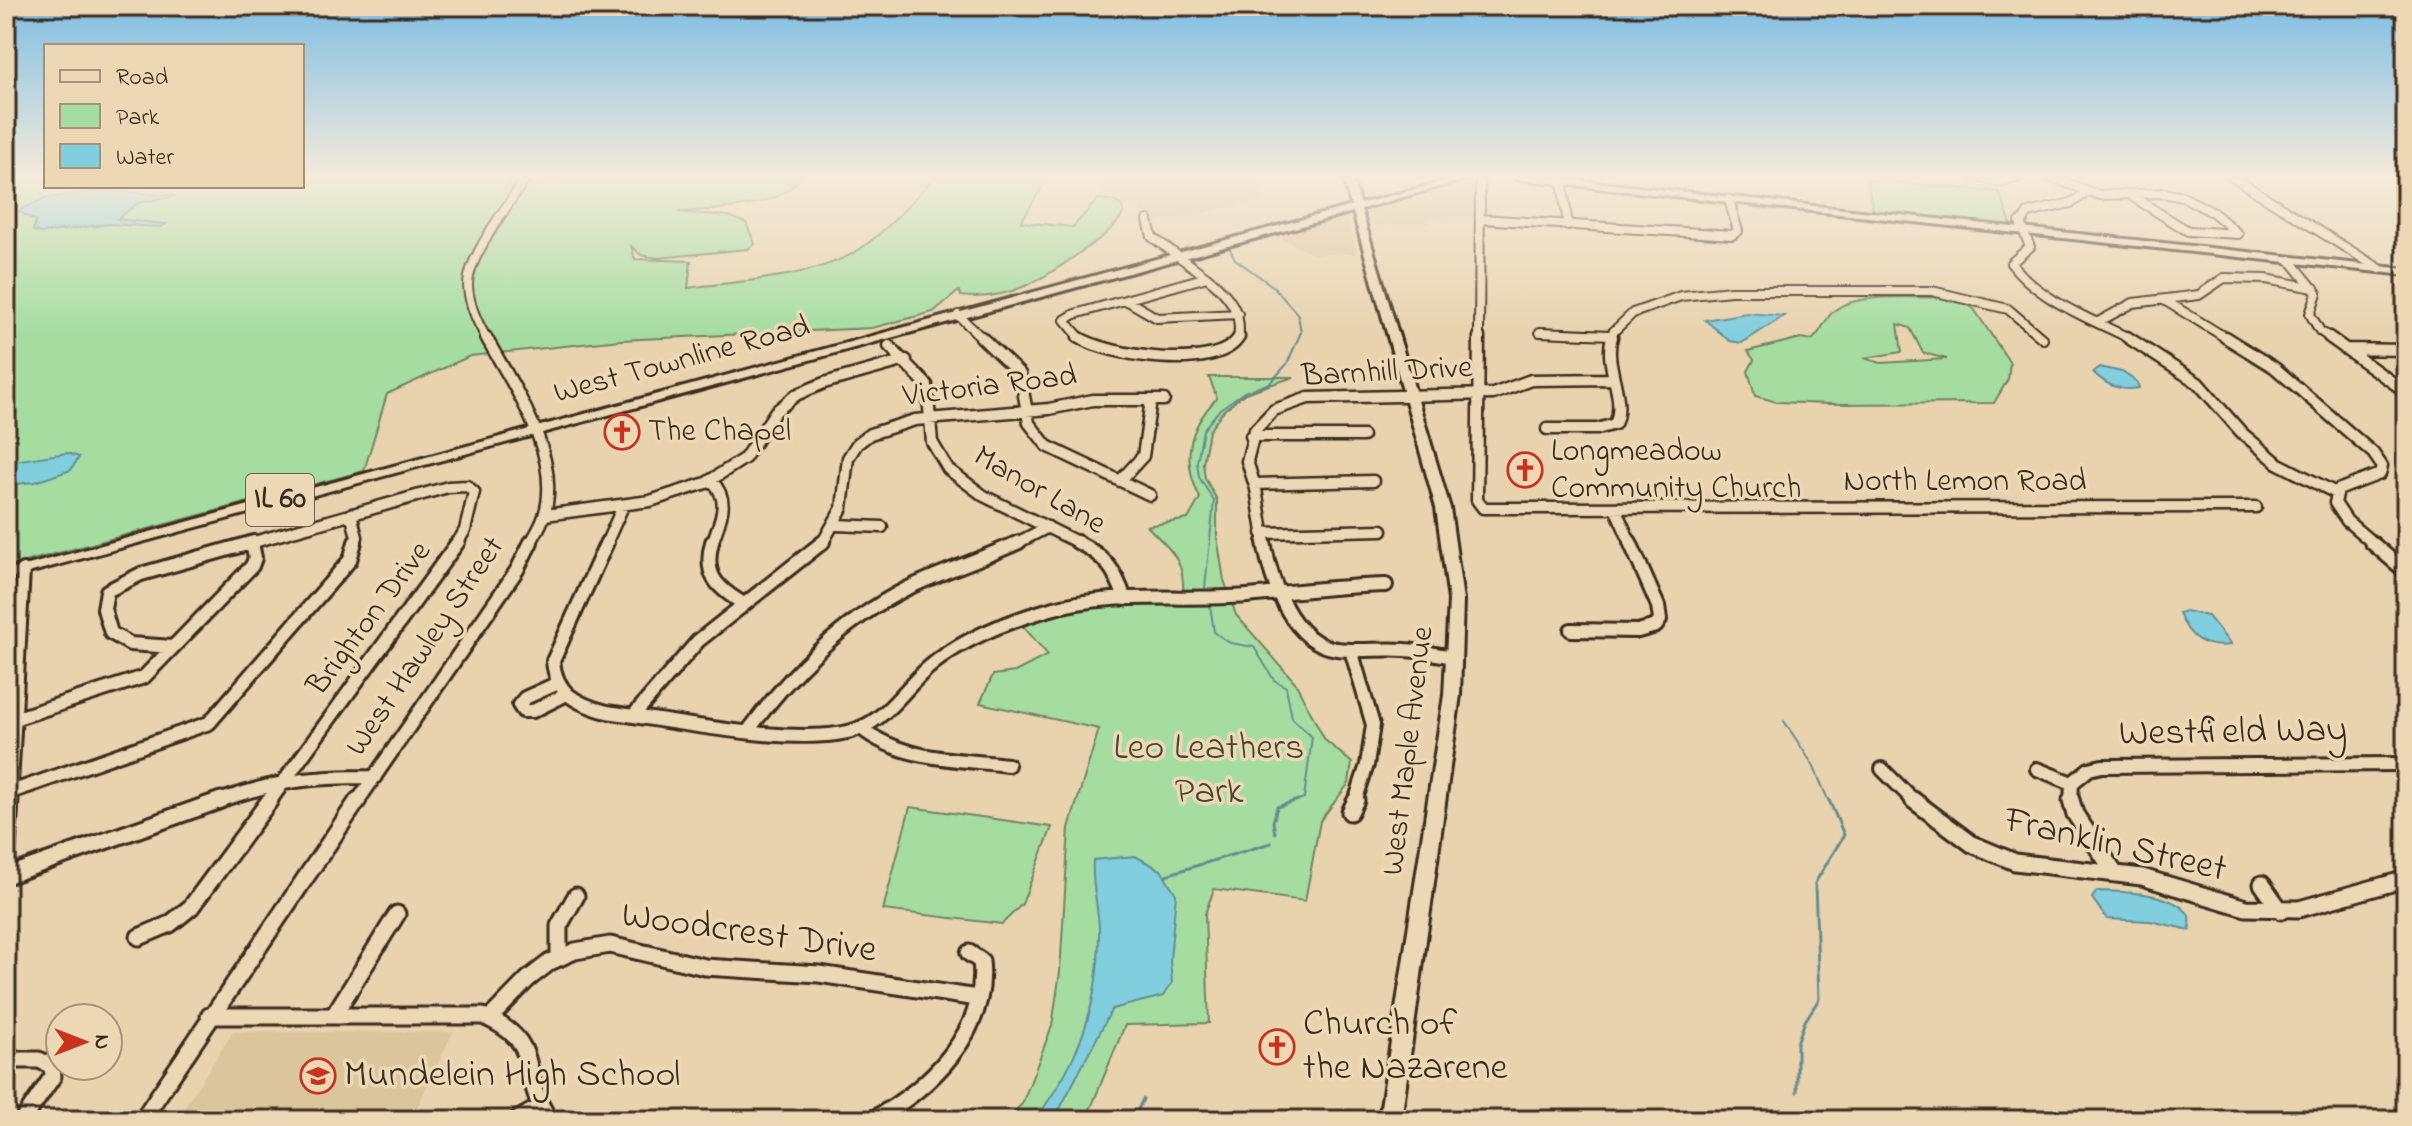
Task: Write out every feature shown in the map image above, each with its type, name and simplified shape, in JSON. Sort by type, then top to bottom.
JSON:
[{"type":"main road","name":"West Townline Road","points":[[23,570],[1279,229]]},
{"type":"main road","name":"West Maple Avenue","points":[[1362,229],[1449,542],[1456,600],[1455,657],[1390,1120]]},
{"type":"main road","points":[[2037,229],[2406,272]]},
{"type":"main road","name":"IL 60","points":[[6,575],[23,570]]},
{"type":"street","name":"West Hawley Street","points":[[142,1120],[209,1016],[517,570],[545,515],[549,474],[536,429],[476,319],[468,294],[475,261],[495,229]]},
{"type":"street","points":[[1150,229],[1152,237],[1208,277],[1238,314],[1241,334],[1238,341],[1211,354],[1110,355],[1097,351],[1067,326],[1065,320],[1075,314],[1208,277]]},
{"type":"street","points":[[1478,395],[1481,229]]},
{"type":"street","points":[[1626,229],[1732,235],[1737,229]]},
{"type":"street","points":[[2025,229],[2030,247],[2012,261],[2015,269],[2046,296],[2100,321],[2190,376],[2241,431],[2286,470],[2336,493],[2377,477],[2382,471],[2380,461],[2275,368],[2164,300]]},
{"type":"street","points":[[2182,229],[2201,234],[2238,234],[2230,229]]},
{"type":"street","points":[[2315,229],[2380,269]]},
{"type":"street","points":[[2290,260],[2314,288],[2317,297],[2310,310],[2311,320],[2344,349],[2406,392]]},
{"type":"street","points":[[2100,321],[2133,303],[2199,295],[2214,282],[2230,277],[2266,279],[2314,288]]},
{"type":"street","points":[[1547,429],[1597,429],[1615,424],[1620,413],[1607,353],[1611,335],[1633,313],[1681,296],[1731,291],[1921,290],[2008,309],[2043,339]]},
{"type":"street","points":[[1126,300],[1145,314],[1157,318],[1238,314]]},
{"type":"street","points":[[958,315],[1020,374],[1032,430],[1047,446],[1150,495]]},
{"type":"street","points":[[1540,332],[1611,335]]},
{"type":"street","name":"Manor Lane","points":[[889,346],[906,360],[927,385],[928,419],[936,452],[958,478],[984,496],[1099,553],[1112,565],[1125,599]]},
{"type":"street","points":[[2344,349],[2406,350]]},
{"type":"street","points":[[545,515],[665,498],[711,480],[745,458],[775,412],[796,395],[824,383],[906,360]]},
{"type":"street","name":"Barnhill Drive","points":[[1251,436],[1268,415],[1295,401],[1325,396],[1499,394],[1531,380],[1613,379]]},
{"type":"street","name":"North Lemon Road","points":[[1478,395],[1477,500],[1483,508],[2256,507]]},
{"type":"street","name":"Victoria Road","points":[[633,716],[684,655],[744,604],[808,558],[836,525],[842,508],[848,458],[857,444],[891,426],[928,419],[1027,411],[1093,400],[1164,400]]},
{"type":"street","points":[[1120,481],[1138,467],[1148,450],[1151,400]]},
{"type":"street","points":[[1363,436],[1251,436],[1247,461],[1255,484],[1268,565],[1279,592],[1306,636],[1325,646],[1351,650],[1405,650],[1455,657]]},
{"type":"street","points":[[711,480],[723,487],[727,500],[707,560],[707,574],[718,590],[744,604]]},
{"type":"street","points":[[1255,484],[1373,481]]},
{"type":"street","name":"Brighton Drive","points":[[139,937],[170,924],[191,907],[287,779],[301,754],[451,556],[473,507],[474,492],[472,483],[448,487],[351,514]]},
{"type":"street","points":[[2336,493],[2335,503],[2341,515],[2406,572]]},
{"type":"street","points":[[623,506],[553,661],[556,684],[565,695],[589,708],[786,735],[824,738],[861,728],[879,717],[929,667],[982,634],[1050,609],[1125,599],[1279,592],[1322,586],[1386,585]]},
{"type":"street","points":[[1571,630],[1638,631],[1656,626],[1660,620],[1658,606],[1616,510]]},
{"type":"street","points":[[11,792],[209,723],[350,560],[357,537],[351,514],[128,578],[107,591],[106,628],[112,638],[131,646],[173,647]]},
{"type":"street","points":[[836,525],[882,527]]},
{"type":"street","points":[[748,731],[803,662],[861,615],[915,585],[998,553],[1048,527]]},
{"type":"street","points":[[1262,533],[1382,530]]},
{"type":"street","points":[[17,718],[137,681],[150,672],[252,566],[255,558],[252,543]]},
{"type":"street","points":[[6,867],[17,718],[23,570]]},
{"type":"street","points":[[1350,812],[1359,799],[1373,730],[1368,702],[1353,672],[1351,650]]},
{"type":"street","points":[[6,657],[20,653]]},
{"type":"street","points":[[556,684],[525,698],[519,705],[523,711],[533,711],[565,695]]},
{"type":"street","points":[[861,728],[873,741],[894,749],[1008,765]]},
{"type":"street","name":"Westfield Way","points":[[2072,783],[2089,769],[2102,766],[2406,764]]},
{"type":"street","name":"Franklin Street","points":[[1882,769],[1952,833],[1991,853],[2038,867],[2114,872],[2238,906],[2281,911],[2320,907],[2372,886],[2406,879]]},
{"type":"street","points":[[2037,769],[2072,783],[2071,804],[2075,814],[2114,872]]},
{"type":"street","points":[[6,876],[287,779],[375,777]]},
{"type":"street","points":[[2262,884],[2281,911]]},
{"type":"street","points":[[559,958],[559,926],[576,896]]},
{"type":"street","points":[[334,1015],[397,914]]},
{"type":"street","name":"Woodcrest Drive","points":[[490,1018],[528,978],[559,958],[602,945],[629,945],[701,967],[741,972],[795,972],[977,998]]},
{"type":"street","points":[[872,1120],[892,1109],[953,1054],[970,1026],[982,970],[981,961],[969,953]]},
{"type":"street","points":[[209,1016],[490,1018],[515,1031],[528,1051],[531,1092],[544,1114],[517,1120]]},
{"type":"street","points":[[6,1060],[39,1060],[52,1066],[53,1076],[23,1120]]},
{"type":"shaded area","points":[[1300,229],[1350,229],[1357,254],[1312,254],[1276,235]]},
{"type":"shaded area","name":"Mundelein High School","points":[[233,1032],[453,1032],[411,1120],[176,1120]]},
{"type":"green space","points":[[6,229],[748,229],[755,244],[748,249],[658,258],[641,255],[631,246],[635,259],[691,261],[688,288],[777,277],[822,266],[860,249],[885,229],[1111,229],[1054,271],[1025,286],[1010,292],[978,297],[961,296],[959,291],[933,312],[872,328],[620,340],[470,356],[387,394],[364,471],[6,567]]},
{"type":"green space","points":[[1957,297],[1974,309],[2010,363],[2008,379],[1994,403],[1830,404],[1777,402],[1755,396],[1748,371],[1754,360],[1748,351],[1801,338],[1812,340],[1834,311],[1858,300]],"holes":[[[1898,324],[1910,328],[1923,353],[1947,359],[1881,363],[1864,358],[1902,352]]]},
{"type":"green space","name":"Leo Leathers Park","points":[[1209,377],[1294,377],[1245,393],[1224,410],[1209,431],[1203,463],[1205,478],[1217,500],[1217,537],[1224,580],[1236,615],[1295,682],[1325,740],[1352,763],[1349,783],[1320,821],[1305,901],[1214,889],[1205,914],[1209,1023],[1125,1025],[1086,1120],[1006,1120],[1022,1104],[1052,1026],[1060,972],[1069,828],[1099,729],[980,703],[993,675],[1015,672],[1048,655],[1022,625],[1084,608],[1183,601],[1180,567],[1147,526],[1188,519],[1200,498],[1189,458],[1190,445],[1199,421],[1217,398]]},
{"type":"green space","points":[[910,807],[1052,827],[1022,904],[1002,924],[883,910]]},
{"type":"water","points":[[34,229],[75,229],[42,233],[33,231]]},
{"type":"water","points":[[1747,313],[1784,316],[1742,343],[1730,341],[1705,320]]},
{"type":"water","points":[[2099,367],[2122,372],[2137,382],[2139,388],[2126,389],[2108,384],[2093,372]]},
{"type":"water","points":[[67,453],[79,457],[71,470],[35,482],[6,485],[6,462]]},
{"type":"water","points":[[2185,611],[2208,616],[2231,645],[2212,645],[2198,640],[2187,629],[2179,613]]},
{"type":"water","points":[[1135,856],[1161,870],[1176,894],[1170,960],[1172,983],[1163,996],[1112,1009],[1054,1120],[1035,1120],[1075,1053],[1091,1007],[1096,982],[1099,928],[1093,860]]},
{"type":"water","points":[[2097,891],[2146,894],[2171,901],[2189,915],[2190,930],[2150,921],[2107,919],[2092,898]]},
{"type":"waterway","points":[[1205,588],[1214,501],[1199,477],[1197,462],[1203,430],[1220,409],[1244,392],[1270,383],[1287,364],[1301,332],[1298,315],[1274,287],[1235,259],[1230,249]]},
{"type":"waterway","points":[[1210,605],[1214,632],[1230,643],[1254,647],[1274,680],[1286,687],[1292,718],[1312,737],[1304,798],[1277,807],[1273,822],[1275,833]]},
{"type":"waterway","points":[[1784,721],[1813,765],[1829,802]]},
{"type":"waterway","points":[[1797,1092],[1797,1043],[1805,1021],[1819,999],[1815,883],[1844,835],[1829,800]]},
{"type":"waterway","points":[[1166,875],[1271,843]]},
{"type":"waterway","points":[[1133,1120],[1143,1099]]},
{"type":"place","name":"The Chapel","points":[[622,432]]},
{"type":"place","name":"Longmeadow Community Church","points":[[1525,470]]},
{"type":"place","name":"Church of the Nazarene","points":[[1277,1047]]},
{"type":"place","name":"Mundelein High School","points":[[318,1076]]}]
